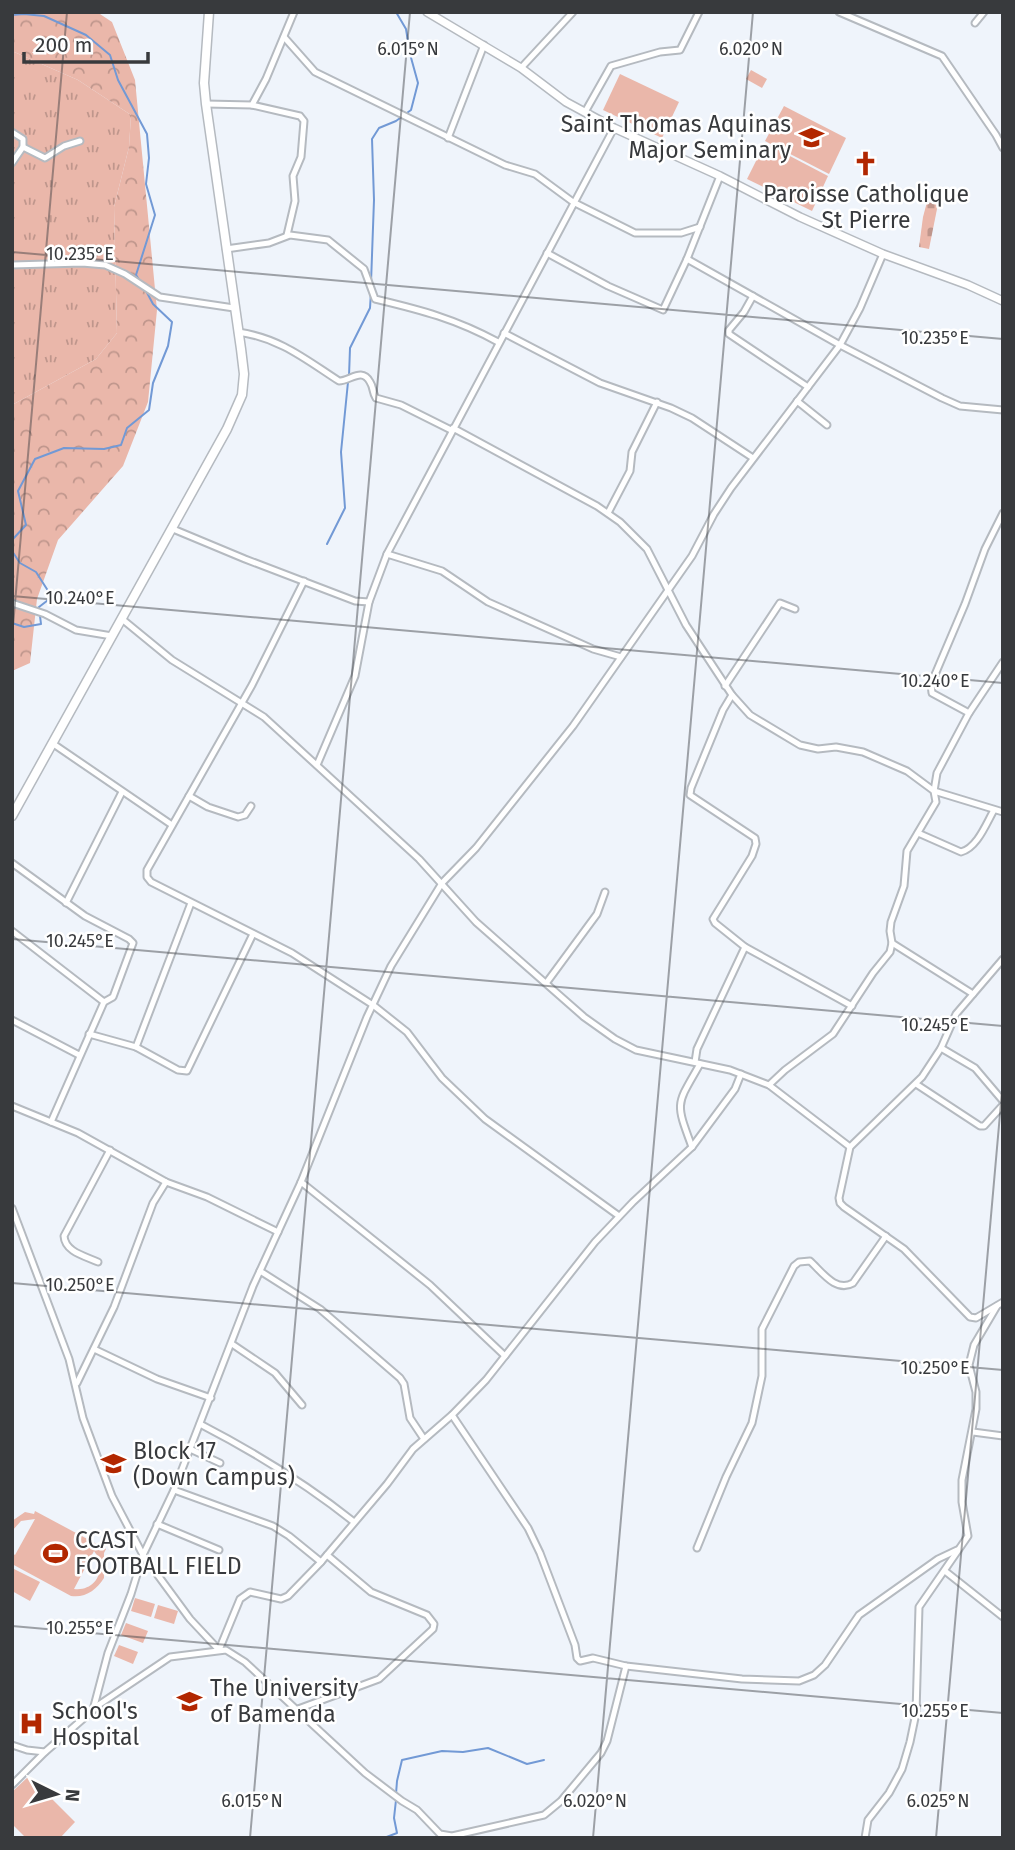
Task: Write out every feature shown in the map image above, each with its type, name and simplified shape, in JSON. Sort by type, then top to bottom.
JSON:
[{"type":"highway","points":[[12,816],[173,528],[227,429],[242,395],[244,374],[204,83],[209,12]]},
{"type":"main road","points":[[429,13],[521,68],[566,102],[614,128],[883,254],[968,285],[1003,301]]},
{"type":"street","points":[[252,105],[294,12]]},
{"type":"street","points":[[521,68],[573,12]]},
{"type":"street","points":[[585,112],[608,68],[660,51],[680,50],[699,12]]},
{"type":"street","points":[[839,12],[942,56],[1003,148]]},
{"type":"street","points":[[975,23],[984,12]]},
{"type":"street","points":[[284,37],[315,72],[519,171],[535,174],[573,202],[635,233],[681,233],[700,227]]},
{"type":"street","points":[[448,138],[484,45]]},
{"type":"street","points":[[206,104],[252,105],[300,116],[304,121],[301,157],[293,176],[295,201],[287,235]]},
{"type":"street","points":[[317,765],[355,676],[369,602],[387,554],[614,128]]},
{"type":"street","points":[[12,132],[23,139],[23,147],[12,163]]},
{"type":"street","points":[[23,147],[45,158],[64,146],[80,141]]},
{"type":"street","points":[[547,253],[597,281],[660,310],[665,308],[720,176]]},
{"type":"street","points":[[226,249],[269,243],[287,235],[328,240],[363,269],[376,300],[435,313],[463,323],[498,342]]},
{"type":"street","points":[[93,1710],[108,1653],[143,1555],[174,1490],[260,1271],[301,1182],[391,967],[442,883],[476,848],[547,760],[668,592],[692,556],[714,514],[753,458],[840,345],[860,308],[883,254]]},
{"type":"street","points":[[687,260],[840,345],[951,402],[960,406],[1003,410]]},
{"type":"street","points":[[12,265],[82,262],[105,265],[125,274],[160,297],[234,308]]},
{"type":"street","points":[[753,296],[729,330],[729,334],[808,387]]},
{"type":"street","points":[[238,332],[268,338],[304,357],[339,381],[358,374],[366,377],[372,384],[376,398],[401,405],[452,429],[608,513],[647,549],[686,625],[732,695],[750,715],[800,745],[863,752],[907,771],[934,792],[1003,812]]},
{"type":"street","points":[[505,333],[600,383],[657,402],[692,418],[753,458]]},
{"type":"street","points":[[797,401],[827,425]]},
{"type":"street","points":[[608,513],[630,471],[632,452],[657,402]]},
{"type":"street","points":[[969,713],[932,693],[931,684],[985,549],[1003,513]]},
{"type":"street","points":[[173,528],[355,601],[369,602]]},
{"type":"street","points":[[387,554],[442,571],[488,602],[593,649],[621,657]]},
{"type":"street","points":[[304,581],[242,702],[147,870],[147,877],[150,882],[323,971],[373,1005],[407,1032],[442,1077],[485,1119],[619,1216]]},
{"type":"street","points":[[12,603],[45,614],[76,630],[112,636]]},
{"type":"street","points":[[726,686],[780,603],[795,609]]},
{"type":"street","points":[[122,620],[172,660],[264,717],[442,883],[476,922],[584,1017],[615,1039],[646,1053],[741,1074],[769,1085],[850,1147]]},
{"type":"street","points":[[769,1085],[833,1034],[873,973],[886,959],[892,943],[891,922],[904,886],[907,851],[936,802],[934,792],[937,773],[969,713],[1003,662]]},
{"type":"street","points":[[732,695],[717,725],[690,795],[755,838],[756,845],[713,919],[745,947],[852,1006]]},
{"type":"street","points":[[52,743],[172,825]]},
{"type":"street","points":[[66,903],[122,792]]},
{"type":"street","points":[[189,796],[208,807],[238,817],[245,815],[251,806]]},
{"type":"street","points":[[918,833],[961,852],[966,851],[972,846],[994,810]]},
{"type":"street","points":[[12,863],[85,916],[130,939],[132,943],[113,997],[104,1002],[51,1122]]},
{"type":"street","points":[[547,982],[597,914],[605,892]]},
{"type":"street","points":[[136,1048],[191,903]]},
{"type":"street","points":[[12,931],[104,1002]]},
{"type":"street","points":[[89,1034],[136,1048],[178,1070],[187,1071],[253,934]]},
{"type":"street","points":[[892,943],[973,994]]},
{"type":"street","points":[[692,1147],[679,1103],[698,1063],[697,1049],[745,947]]},
{"type":"street","points":[[1000,1304],[976,1318],[970,1317],[904,1249],[840,1203],[850,1147],[902,1094],[916,1084],[941,1048],[956,1014],[1003,959]]},
{"type":"street","points":[[12,1020],[79,1055]]},
{"type":"street","points":[[916,1084],[980,1126],[988,1123],[1003,1103],[975,1068],[941,1048]]},
{"type":"street","points":[[219,1650],[240,1599],[250,1592],[281,1599],[288,1596],[321,1562],[413,1449],[486,1380],[563,1281],[619,1216],[692,1147],[734,1089],[741,1074]]},
{"type":"street","points":[[12,1105],[110,1150],[166,1182],[207,1197],[278,1231]]},
{"type":"street","points":[[98,1262],[69,1248],[64,1242],[64,1236],[110,1150]]},
{"type":"street","points":[[76,1384],[128,1272],[147,1216],[166,1182]]},
{"type":"street","points":[[301,1182],[430,1285],[505,1356]]},
{"type":"street","points":[[12,1208],[76,1384],[83,1418],[112,1496],[143,1555],[190,1619],[219,1650]]},
{"type":"street","points":[[697,1548],[752,1423],[762,1376],[762,1329],[794,1266],[799,1262],[810,1261],[836,1285],[847,1286],[853,1283],[886,1236]]},
{"type":"street","points":[[260,1271],[320,1309],[400,1378],[404,1384],[410,1418],[424,1439]]},
{"type":"street","points":[[452,1415],[527,1528],[547,1571],[580,1661],[593,1658],[626,1666],[742,1679],[799,1681],[814,1675],[825,1665],[859,1615],[938,1559],[965,1544],[968,1536],[962,1502],[962,1480],[973,1432],[976,1392],[969,1365],[971,1352],[1000,1304]]},
{"type":"street","points":[[232,1344],[275,1373],[302,1405]]},
{"type":"street","points":[[94,1349],[157,1379],[211,1398]]},
{"type":"street","points":[[200,1424],[250,1450],[311,1488],[354,1522]]},
{"type":"street","points":[[973,1432],[1003,1436]]},
{"type":"street","points":[[190,1449],[220,1463]]},
{"type":"street","points":[[174,1490],[273,1526],[321,1562]]},
{"type":"street","points":[[157,1524],[219,1550]]},
{"type":"street","points":[[865,1838],[868,1820],[902,1769],[910,1742],[916,1701],[919,1607],[957,1550]]},
{"type":"street","points":[[299,1709],[379,1679],[433,1629],[434,1624],[427,1615],[371,1592],[327,1555]]},
{"type":"street","points":[[945,1571],[1003,1617]]},
{"type":"street","points":[[12,1785],[45,1752],[111,1695],[170,1657],[226,1650],[245,1662],[299,1709],[365,1773],[416,1810],[440,1833],[452,1836],[534,1818],[553,1809],[601,1753],[611,1729],[626,1666]]},
{"type":"street","points":[[12,1745],[45,1752]]},
{"type":"street","points":[[27,1750],[36,1762]]},
{"type":"green space","points":[[12,12],[97,12],[112,22],[135,80],[157,310],[148,402],[123,466],[58,540],[37,599],[30,663],[12,671],[12,405],[96,359],[117,333],[114,207],[129,147],[131,115],[78,80],[12,51]]},
{"type":"green space","points":[[12,51],[78,80],[131,115],[129,147],[114,207],[117,333],[96,359],[12,405]]},
{"type":"green space","points":[[751,70],[767,79],[762,88],[746,79]]},
{"type":"green space","points":[[620,74],[679,102],[662,138],[603,110]]},
{"type":"green space","points":[[784,106],[846,138],[829,174],[765,141]]},
{"type":"green space","points":[[765,143],[828,176],[812,211],[747,179]]},
{"type":"green space","points":[[927,202],[938,204],[929,249],[919,247]]},
{"type":"green space","name":"CCAST FOOTBALL FIELD","points":[[35,1511],[106,1549],[104,1578],[94,1589],[81,1596],[71,1596],[12,1564],[12,1553],[15,1555],[35,1519],[21,1521],[12,1531],[12,1521],[25,1512],[34,1514]],"holes":[[[94,1551],[100,1571],[94,1583],[82,1589],[74,1589]]]},
{"type":"green space","points":[[12,1568],[40,1582],[30,1601],[12,1591]]},
{"type":"green space","points":[[135,1598],[155,1604],[151,1617],[131,1611]]},
{"type":"green space","points":[[158,1605],[178,1611],[174,1624],[154,1618]]},
{"type":"green space","points":[[126,1623],[148,1631],[143,1643],[121,1635]]},
{"type":"green space","points":[[119,1645],[138,1652],[133,1664],[114,1656]]},
{"type":"green space","points":[[29,1776],[75,1822],[60,1838],[26,1838],[12,1824],[12,1792]]},
{"type":"waterway","points":[[371,283],[374,200],[372,139],[379,128],[396,121],[411,110],[418,83],[406,29],[396,12]]},
{"type":"waterway","points":[[12,15],[44,16],[86,35],[110,55],[118,80],[147,134],[149,158],[146,184],[155,215],[136,275],[140,281]]},
{"type":"waterway","points":[[12,540],[26,525],[18,491],[35,459],[64,448],[104,449],[121,445],[127,428],[149,410],[153,383],[168,346],[172,322],[153,304],[145,289]]},
{"type":"waterway","points":[[349,376],[350,348],[370,308],[371,292]]},
{"type":"waterway","points":[[327,544],[345,508],[341,452],[348,382]]},
{"type":"waterway","points":[[12,551],[20,563],[36,572],[52,597],[39,607],[39,610]]},
{"type":"waterway","points":[[12,623],[24,627],[41,624],[40,616]]},
{"type":"waterway","points":[[396,1794],[402,1760],[442,1751],[463,1752],[488,1748],[527,1764],[544,1760]]},
{"type":"waterway","points":[[384,1838],[397,1833],[394,1818],[396,1800]]},
{"type":"place","name":"Saint Thomas Aquinas Major Seminary","points":[[811,137]]},
{"type":"place","name":"Paroisse Catholique St Pierre","points":[[866,164]]},
{"type":"place","name":"Block 17 (Down Campus)","points":[[113,1464]]},
{"type":"place","name":"CCAST FOOTBALL FIELD","points":[[55,1553]]},
{"type":"place","name":"The University of Bamenda","points":[[190,1701]]},
{"type":"place","name":"School's Hospital","points":[[32,1724]]}]
